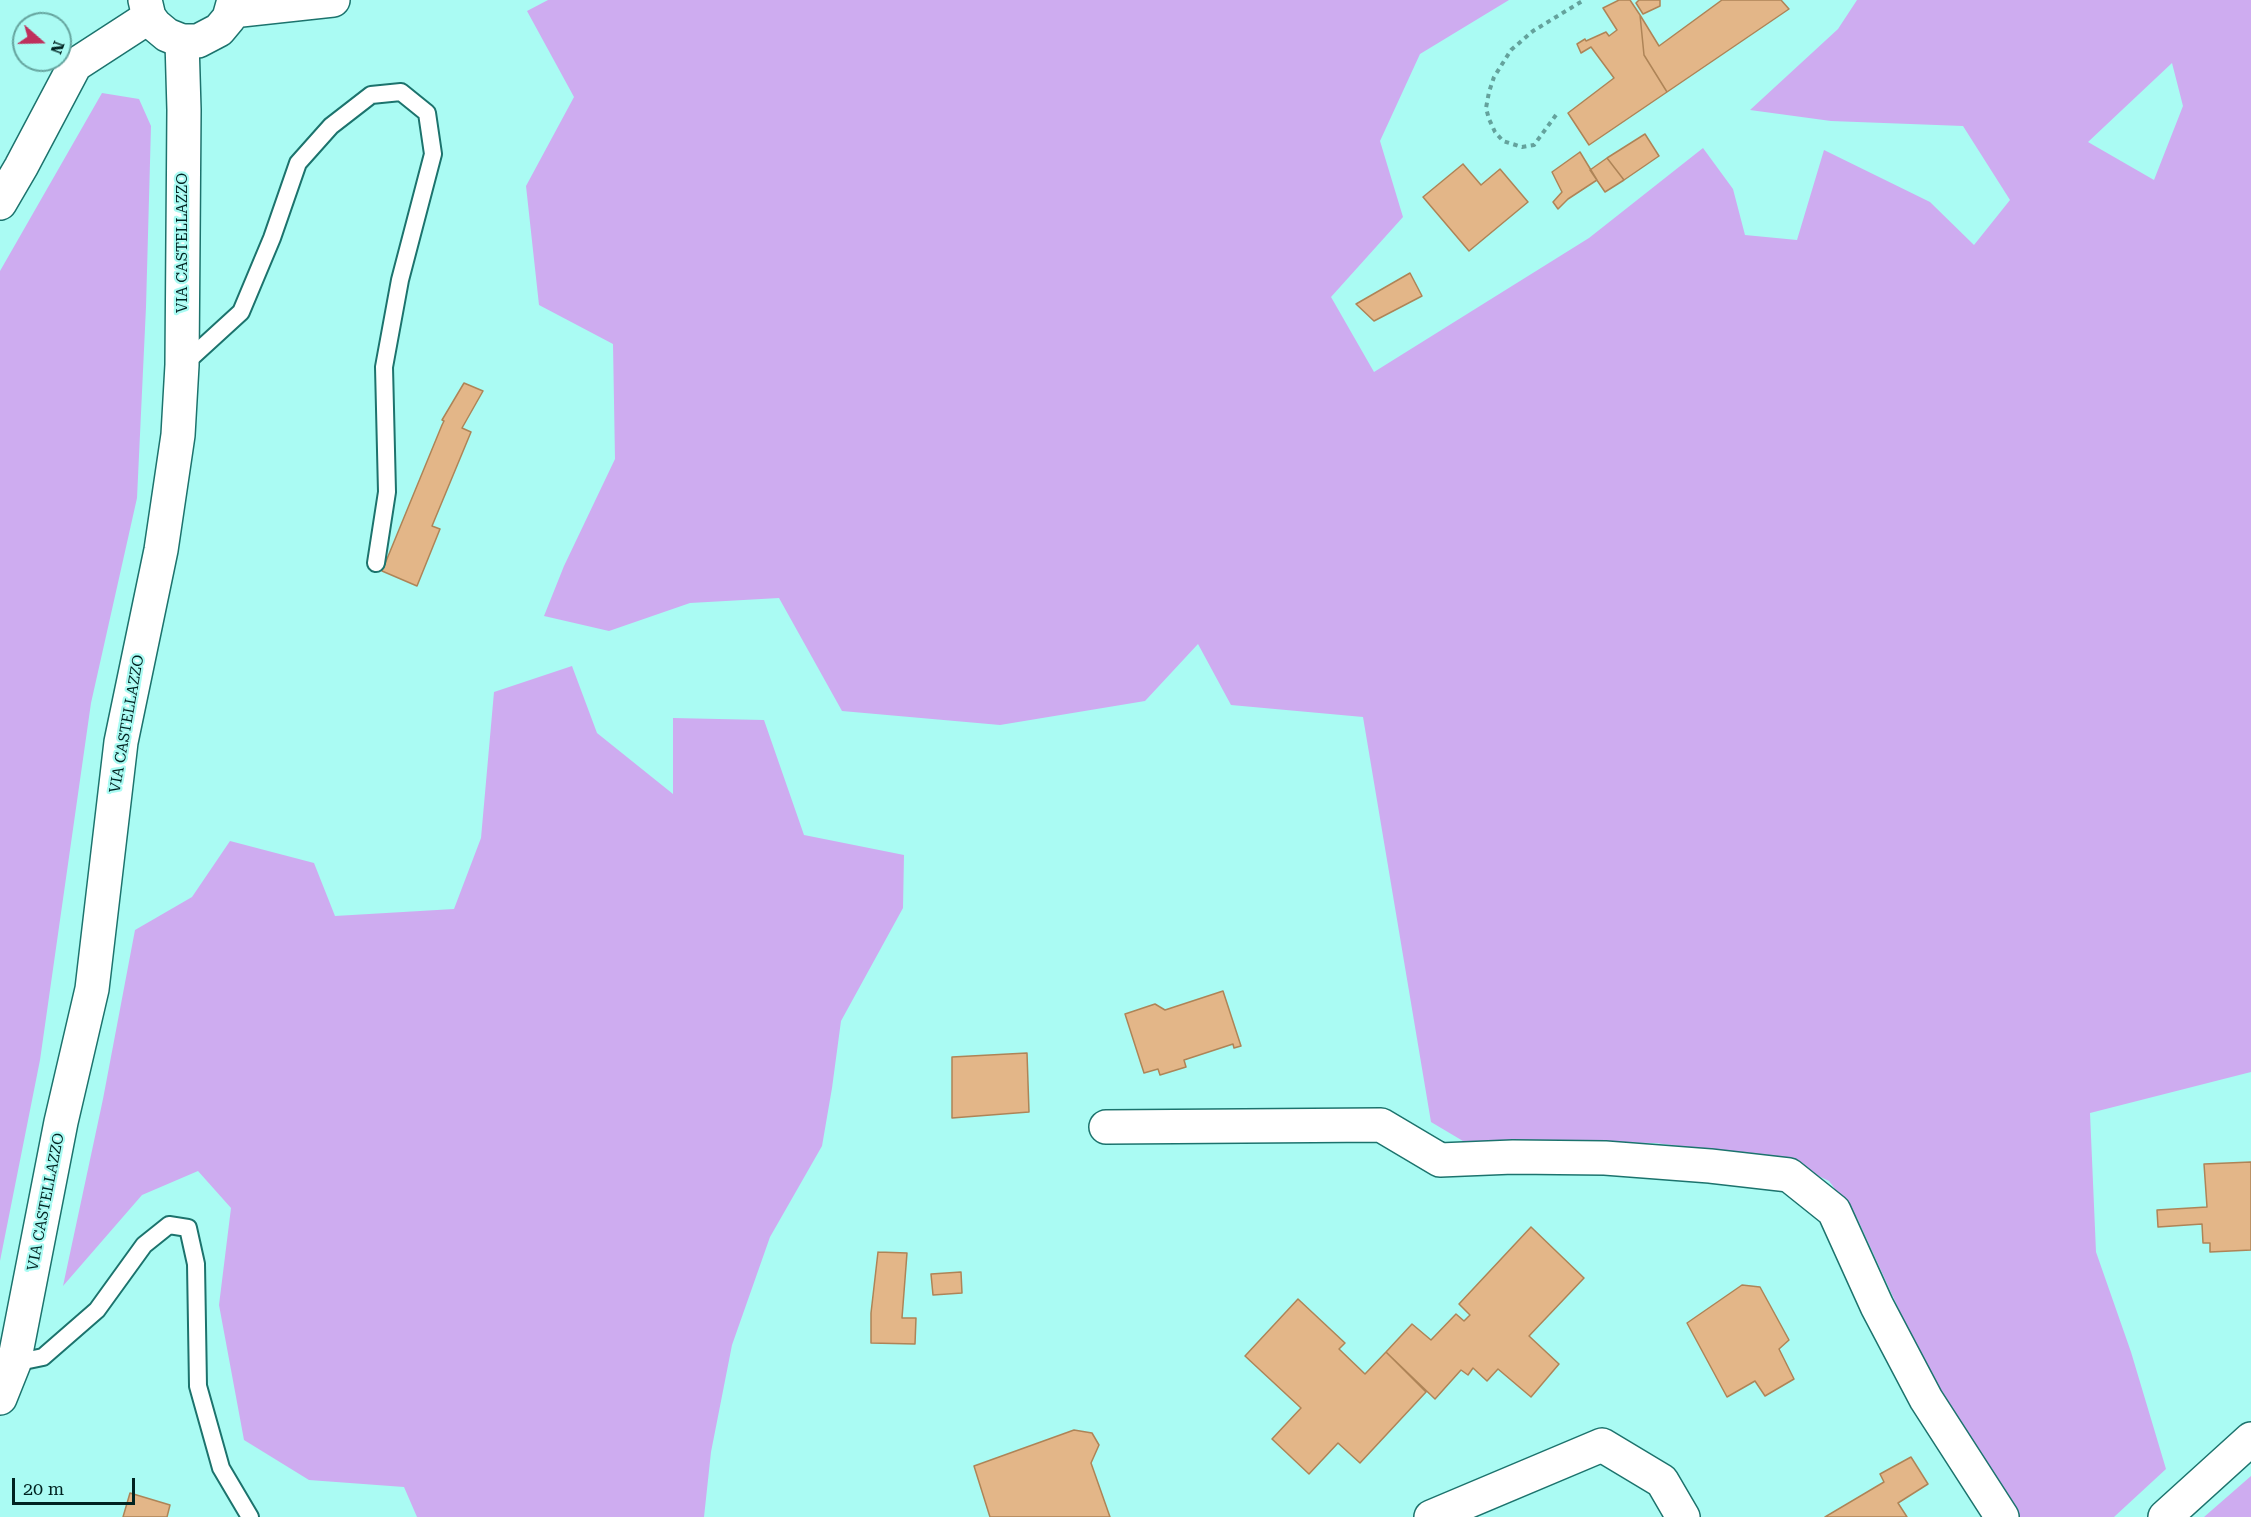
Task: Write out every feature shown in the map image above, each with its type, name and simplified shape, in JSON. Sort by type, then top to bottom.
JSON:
[{"type":"street","points":[[0,202],[75,65],[147,8],[161,31],[182,41],[198,40],[212,35],[224,25],[233,6],[333,0]]},
{"type":"street","name":"VIA CASTELLAZZO","points":[[0,1398],[14,1363],[61,1122],[92,989],[121,742],[160,550],[178,435],[182,365],[184,110],[182,41]]},
{"type":"street","points":[[1106,1127],[1381,1125],[1440,1160],[1513,1157],[1605,1158],[1789,1175],[1834,1211],[1877,1306],[1926,1399],[2002,1517]]},
{"type":"street","points":[[2165,1517],[2251,1439]]},
{"type":"street","points":[[1431,1517],[1602,1445],[1662,1481],[1683,1517]]},
{"type":"lane","points":[[182,365],[241,312],[272,238],[298,163],[331,126],[371,95],[401,92],[427,112],[433,154],[400,280],[384,367],[387,492],[376,563]]},
{"type":"lane","points":[[14,1363],[42,1357],[97,1310],[144,1245],[169,1225],[188,1228],[196,1264],[198,1386],[221,1468],[250,1517]]},
{"type":"path","points":[[1556,115],[1534,145],[1522,147],[1503,141],[1495,132],[1489,119],[1486,108],[1489,92],[1494,77],[1511,50],[1533,32],[1584,0]]},
{"type":"shaded area","points":[[548,0],[1509,0],[1420,54],[1380,141],[1403,217],[1331,297],[1374,372],[1589,238],[1703,148],[1733,189],[1745,235],[1797,240],[1824,150],[1930,202],[1974,245],[2010,200],[1963,126],[1831,121],[1750,110],[1838,29],[1857,0],[2251,0],[2251,1072],[2090,1113],[2096,1252],[2131,1352],[2166,1469],[2114,1517],[2012,1517],[1932,1382],[1857,1218],[1829,1181],[1781,1158],[1655,1143],[1463,1141],[1431,1122],[1363,717],[1231,705],[1198,644],[1145,701],[1000,725],[842,711],[779,598],[690,603],[609,631],[544,616],[564,566],[615,459],[613,344],[539,305],[526,186],[574,97],[527,11]],"holes":[[[2172,63],[2183,106],[2154,180],[2088,142]]]},
{"type":"shaded area","points":[[102,93],[139,99],[151,126],[146,307],[137,498],[91,703],[40,1060],[0,1261],[0,271]]},
{"type":"shaded area","points":[[572,666],[597,733],[673,794],[673,718],[764,720],[804,835],[904,855],[903,908],[841,1021],[822,1146],[770,1237],[732,1345],[711,1452],[704,1517],[417,1517],[404,1487],[309,1480],[244,1440],[219,1305],[231,1208],[198,1171],[142,1195],[63,1286],[103,1099],[135,930],[192,897],[230,841],[314,863],[335,916],[454,909],[481,838],[494,692]]},
{"type":"shaded area","points":[[2251,1476],[2251,1517],[2204,1517]]},
{"type":"building","points":[[1619,0],[1630,0],[1640,15],[1644,55],[1667,92],[1589,145],[1568,113],[1614,78],[1591,47],[1581,53],[1577,44],[1606,32],[1609,36],[1617,30],[1603,8]]},
{"type":"building","points":[[1639,0],[1660,0],[1660,6],[1643,14],[1636,3]]},
{"type":"building","points":[[1722,0],[1781,0],[1789,9],[1667,92],[1644,55],[1640,15],[1659,46]]},
{"type":"building","points":[[1645,134],[1659,156],[1624,180],[1607,158]]},
{"type":"building","points":[[1580,152],[1597,180],[1568,199],[1558,209],[1553,202],[1562,192],[1552,172]]},
{"type":"building","points":[[1607,158],[1624,180],[1605,192],[1590,170]]},
{"type":"building","points":[[1463,164],[1481,185],[1500,169],[1528,202],[1469,251],[1423,197]]},
{"type":"building","points":[[1410,273],[1422,296],[1374,321],[1356,304]]},
{"type":"building","points":[[464,383],[483,391],[462,428],[471,432],[432,526],[440,529],[417,586],[382,571],[444,421],[442,420]]},
{"type":"building","points":[[1223,991],[1241,1046],[1234,1048],[1233,1044],[1184,1060],[1186,1067],[1160,1075],[1158,1069],[1144,1073],[1125,1014],[1155,1004],[1165,1010]]},
{"type":"building","points":[[1027,1053],[1029,1112],[952,1118],[952,1057]]},
{"type":"building","points":[[2251,1162],[2251,1250],[2210,1252],[2210,1243],[2203,1243],[2202,1224],[2158,1227],[2157,1210],[2207,1207],[2204,1164]]},
{"type":"building","points":[[1531,1227],[1584,1278],[1529,1336],[1559,1364],[1531,1397],[1498,1369],[1487,1381],[1473,1368],[1468,1375],[1461,1370],[1435,1399],[1386,1352],[1412,1324],[1431,1340],[1456,1314],[1464,1321],[1470,1315],[1459,1304]]},
{"type":"building","points":[[878,1252],[907,1253],[902,1318],[916,1318],[915,1344],[871,1343],[871,1313]]},
{"type":"building","points":[[961,1272],[962,1293],[933,1295],[931,1274]]},
{"type":"building","points":[[1742,1285],[1760,1287],[1789,1340],[1779,1349],[1794,1379],[1765,1396],[1755,1381],[1727,1397],[1687,1323]]},
{"type":"building","points":[[1298,1299],[1345,1343],[1339,1349],[1365,1374],[1386,1352],[1426,1392],[1360,1463],[1338,1443],[1309,1474],[1272,1439],[1301,1408],[1245,1356]]},
{"type":"building","points":[[1074,1430],[1092,1433],[1099,1445],[1091,1463],[1110,1517],[990,1517],[974,1466]]},
{"type":"building","points":[[1911,1457],[1928,1484],[1898,1503],[1907,1517],[1825,1517],[1884,1482],[1880,1474]]},
{"type":"building","points":[[130,1493],[170,1505],[167,1517],[123,1517]]}]
